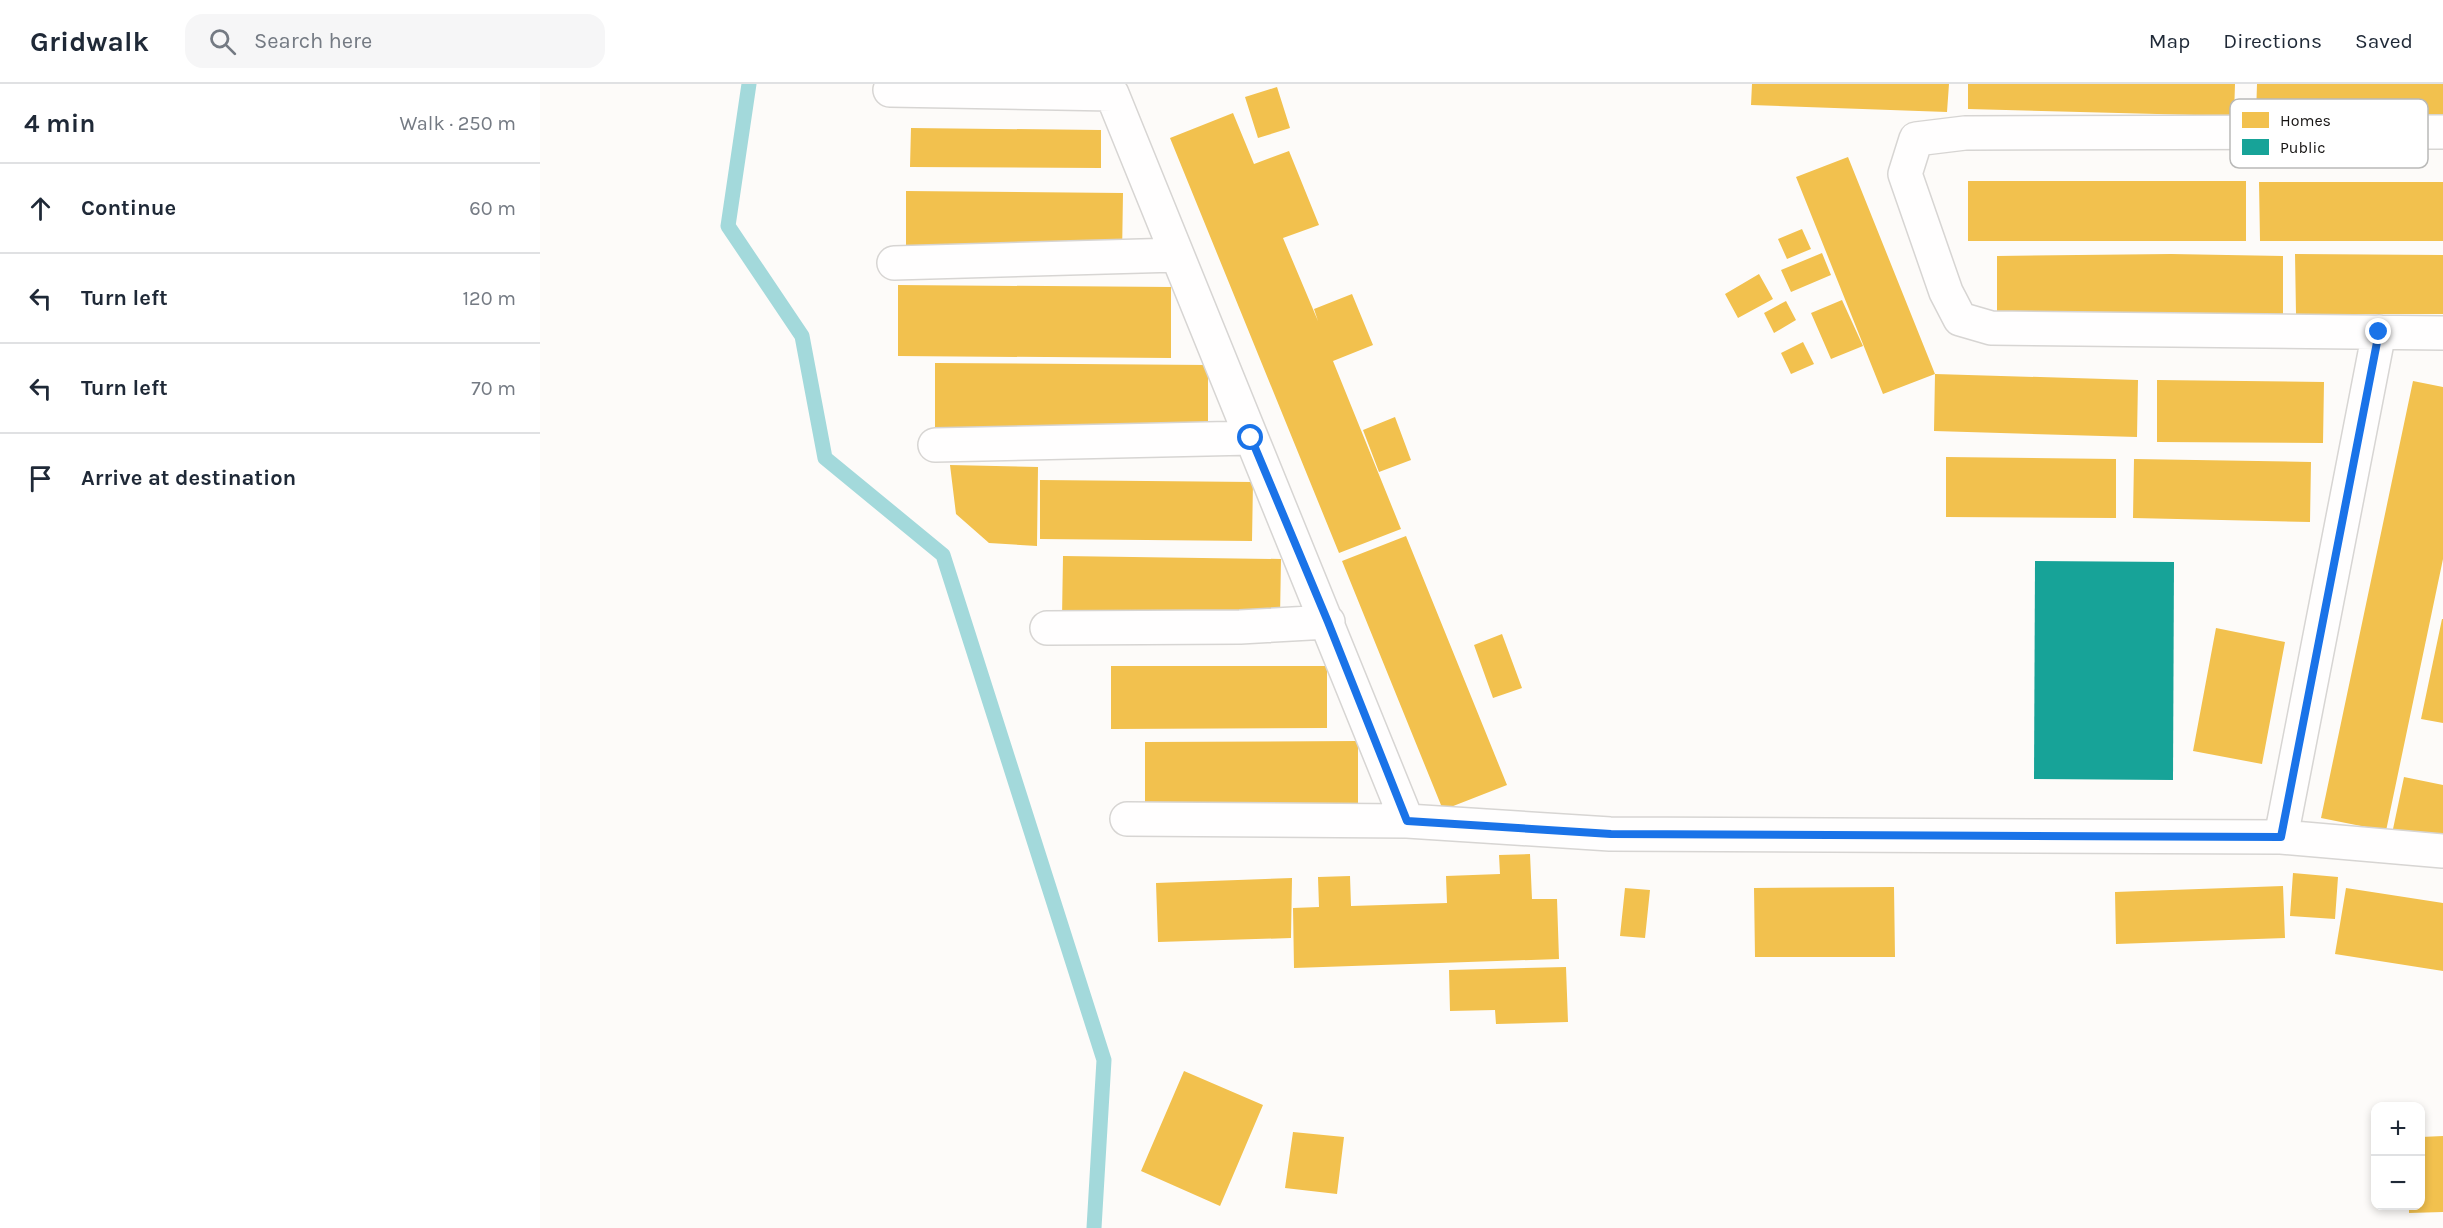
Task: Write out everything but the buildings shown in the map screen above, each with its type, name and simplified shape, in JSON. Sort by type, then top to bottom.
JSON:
[{"type":"street","points":[[890,90],[1112,94],[1407,821]]},
{"type":"street","points":[[2230,132],[1965,133],[1916,139],[1905,174],[1946,292],[1960,319],[1991,328],[2443,333]]},
{"type":"street","points":[[2428,132],[2443,132]]},
{"type":"street","points":[[894,263],[1177,255]]},
{"type":"street","points":[[2281,837],[2379,332]]},
{"type":"street","points":[[934,445],[1251,438]]},
{"type":"street","points":[[1047,628],[1240,627],[1328,622]]},
{"type":"street","points":[[1127,819],[1407,821],[1611,834],[2281,837],[2443,851]]},
{"type":"waterway","points":[[749,84],[728,226],[802,336],[825,458],[943,555],[1104,1060],[1094,1228]]},
{"type":"route","points":[[1251,438],[1328,622],[1407,821],[1611,834],[2281,837],[2379,332]]}]
